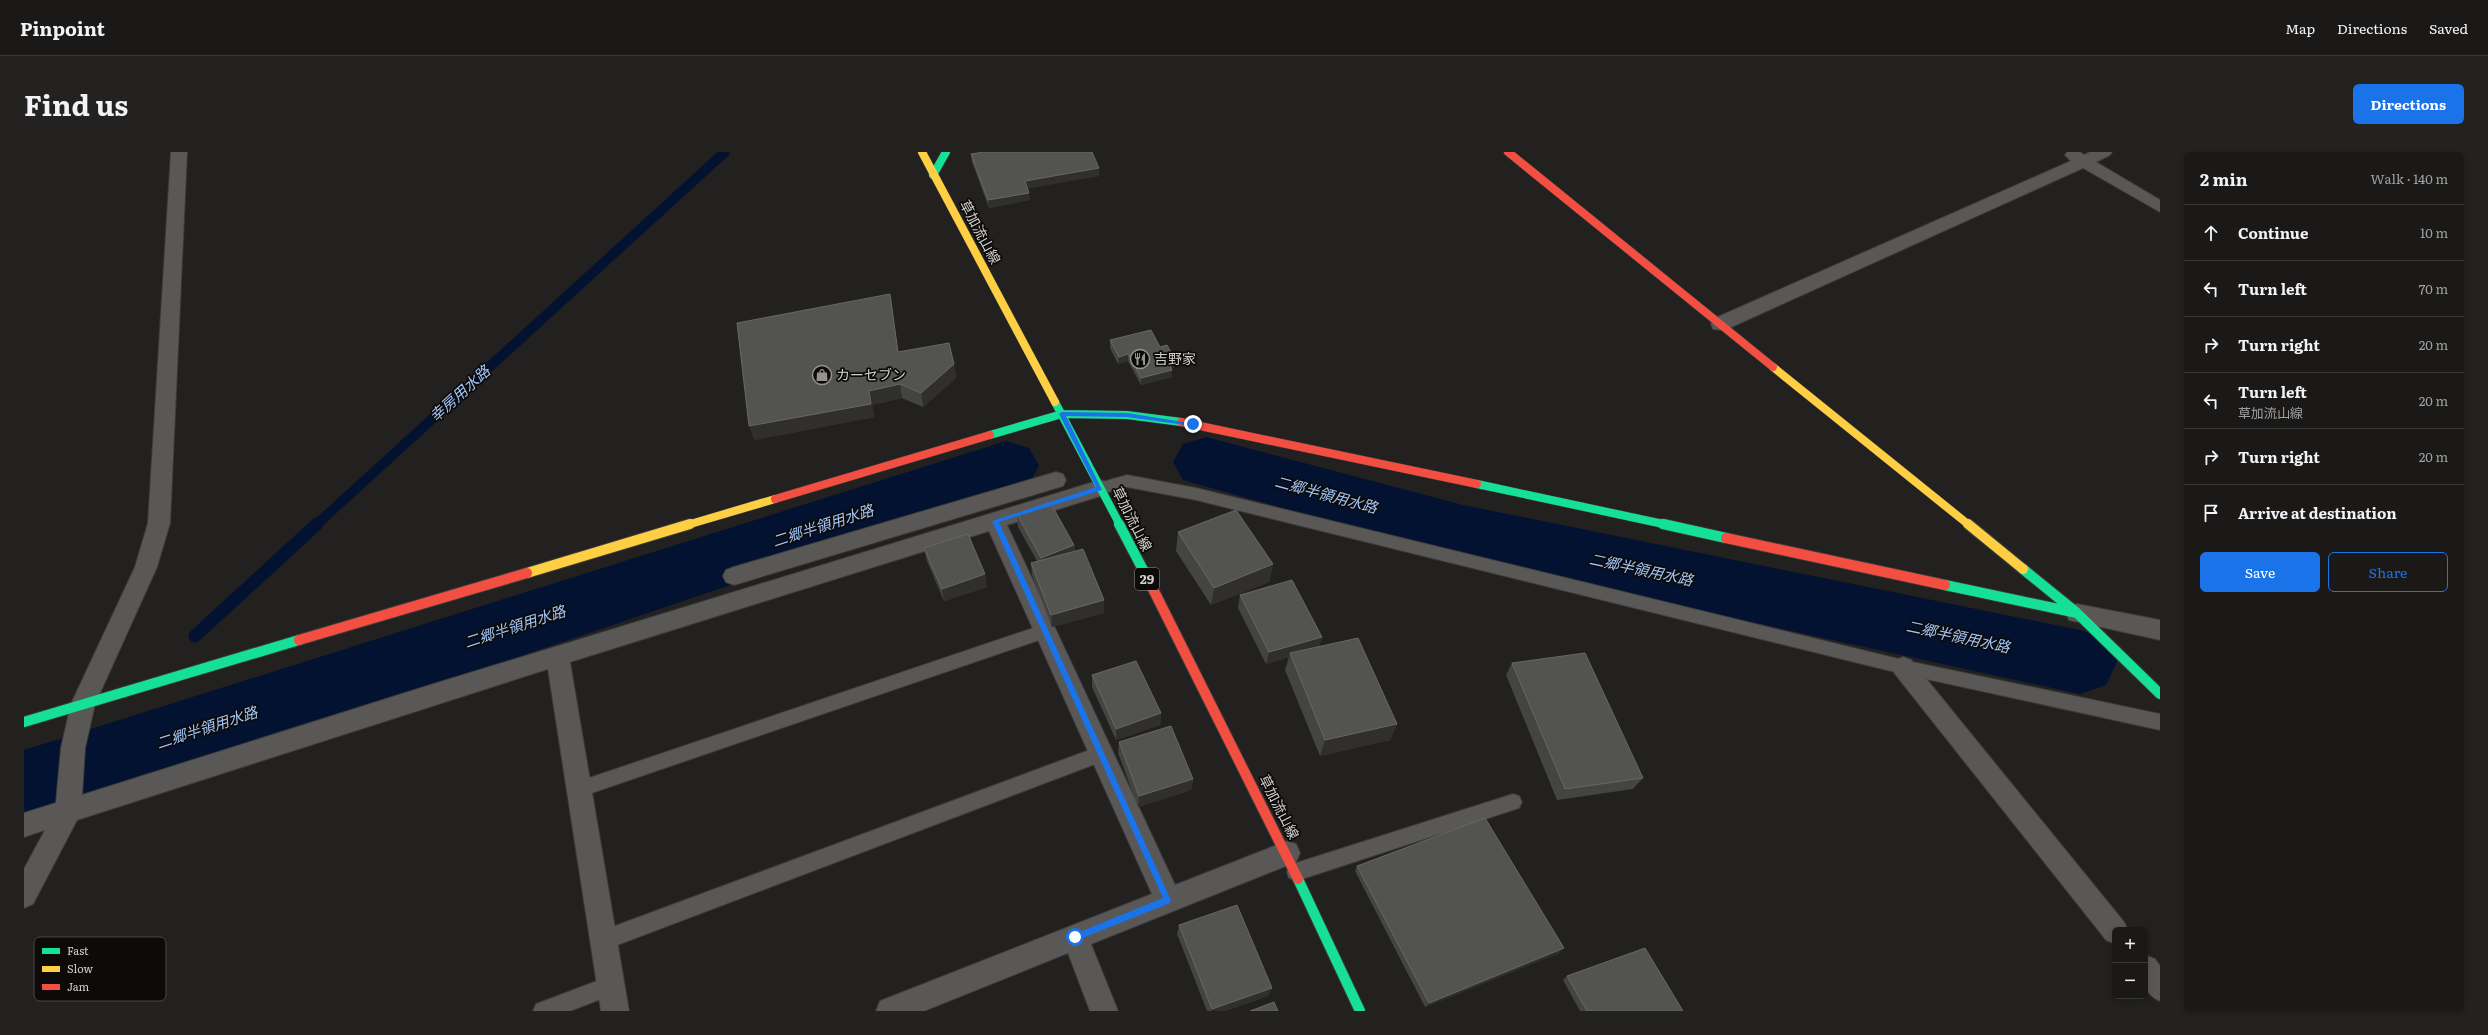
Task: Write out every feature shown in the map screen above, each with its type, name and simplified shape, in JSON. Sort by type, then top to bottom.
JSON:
[{"type":"street","points":[[24,895],[68,811],[73,750],[83,704],[146,567],[159,523],[179,152]]},
{"type":"street","name":"草加流山線","points":[[922,152],[1100,488],[1291,863],[1360,1011]]},
{"type":"street","points":[[933,175],[946,152]]},
{"type":"street","points":[[1508,152],[2077,613],[2160,694]]},
{"type":"street","points":[[2068,152],[2160,206]]},
{"type":"street","points":[[1720,324],[2104,152]]},
{"type":"street","points":[[24,722],[1062,414],[1127,415],[1193,424],[2160,630]]},
{"type":"street","points":[[734,576],[1056,480]]},
{"type":"street","points":[[24,825],[328,726],[558,657],[1100,488]]},
{"type":"street","points":[[996,521],[1100,754],[1168,900]]},
{"type":"street","points":[[558,657],[604,940],[614,1011]]},
{"type":"street","points":[[1903,667],[2112,927]]},
{"type":"street","points":[[890,1011],[1168,900],[1291,863]]},
{"type":"street","points":[[1075,937],[1104,1011]]},
{"type":"street","points":[[2148,973],[2160,987]]},
{"type":"lane","points":[[1100,488],[1127,481],[1189,492],[1903,667],[2160,722]]},
{"type":"lane","points":[[580,789],[1046,631]]},
{"type":"lane","points":[[604,940],[1100,754]]},
{"type":"lane","points":[[1291,863],[1513,802]]},
{"type":"lane","points":[[543,1011],[610,986]]},
{"type":"building","points":[[984,152],[1092,152],[1099,168],[1025,181],[1029,193],[988,200],[971,154]]},
{"type":"building","points":[[890,294],[898,352],[949,343],[954,364],[921,393],[900,384],[869,391],[871,404],[749,426],[737,323]]},
{"type":"building","points":[[1151,330],[1160,347],[1167,345],[1175,359],[1168,361],[1172,370],[1141,378],[1128,354],[1119,357],[1110,340]]},
{"type":"building","points":[[1050,502],[1074,545],[1041,558],[1017,514]]},
{"type":"building","points":[[1236,510],[1273,564],[1214,588],[1178,532]]},
{"type":"building","points":[[968,534],[985,574],[942,589],[924,548]]},
{"type":"building","points":[[1083,549],[1104,600],[1051,615],[1031,563]]},
{"type":"building","points":[[1292,580],[1322,637],[1269,652],[1240,595]]},
{"type":"building","points":[[1358,638],[1397,724],[1325,740],[1290,653]]},
{"type":"building","points":[[1585,653],[1643,778],[1565,789],[1512,663]]},
{"type":"building","points":[[1136,661],[1161,713],[1116,729],[1092,675]]},
{"type":"building","points":[[1171,726],[1193,779],[1139,796],[1119,742]]},
{"type":"building","points":[[1485,818],[1564,948],[1429,1003],[1357,866]]},
{"type":"building","points":[[1237,905],[1272,988],[1212,1009],[1179,925]]},
{"type":"building","points":[[1645,948],[1683,1011],[1587,1011],[1567,976]]},
{"type":"building","points":[[1274,1002],[1278,1011],[1250,1011]]},
{"type":"waterway","name":"幸房用水路","points":[[316,525],[725,152]]},
{"type":"waterway","name":"二郷半領用水路","points":[[1206,462],[1463,532],[2080,662]]},
{"type":"waterway","name":"二郷半領用水路","points":[[24,787],[1006,466]]},
{"type":"waterway","name":"幸房用水路","points":[[195,636],[317,524]]},
{"type":"traffic: fast","points":[[933,175],[946,152]]},
{"type":"traffic: fast","points":[[1055,402],[1152,587]]},
{"type":"traffic: fast","points":[[990,435],[1062,414],[1127,415],[1181,422]]},
{"type":"traffic: fast","points":[[1477,484],[1726,538]]},
{"type":"traffic: fast","points":[[2023,569],[2077,613],[2160,694]]},
{"type":"traffic: fast","points":[[1945,585],[2077,613]]},
{"type":"traffic: fast","points":[[24,722],[299,640]]},
{"type":"traffic: fast","points":[[1298,879],[1360,1011]]},
{"type":"traffic: slow","points":[[922,152],[1055,402]]},
{"type":"traffic: slow","points":[[1773,367],[2023,569]]},
{"type":"traffic: slow","points":[[527,573],[775,499]]},
{"type":"traffic: jam","points":[[1508,152],[1773,367]]},
{"type":"traffic: jam","points":[[1181,422],[1477,484]]},
{"type":"traffic: jam","points":[[775,499],[990,435]]},
{"type":"traffic: jam","points":[[1726,538],[1945,585]]},
{"type":"traffic: jam","points":[[299,640],[527,573]]},
{"type":"traffic: jam","points":[[1152,587],[1298,879]]},
{"type":"place","name":"吉野家","points":[[1140,359]]},
{"type":"place","name":"カーセブン","points":[[822,375]]},
{"type":"route","points":[[1075,937],[1168,900],[1100,754],[996,521],[1100,488],[1062,414],[1127,415],[1193,424]]}]
